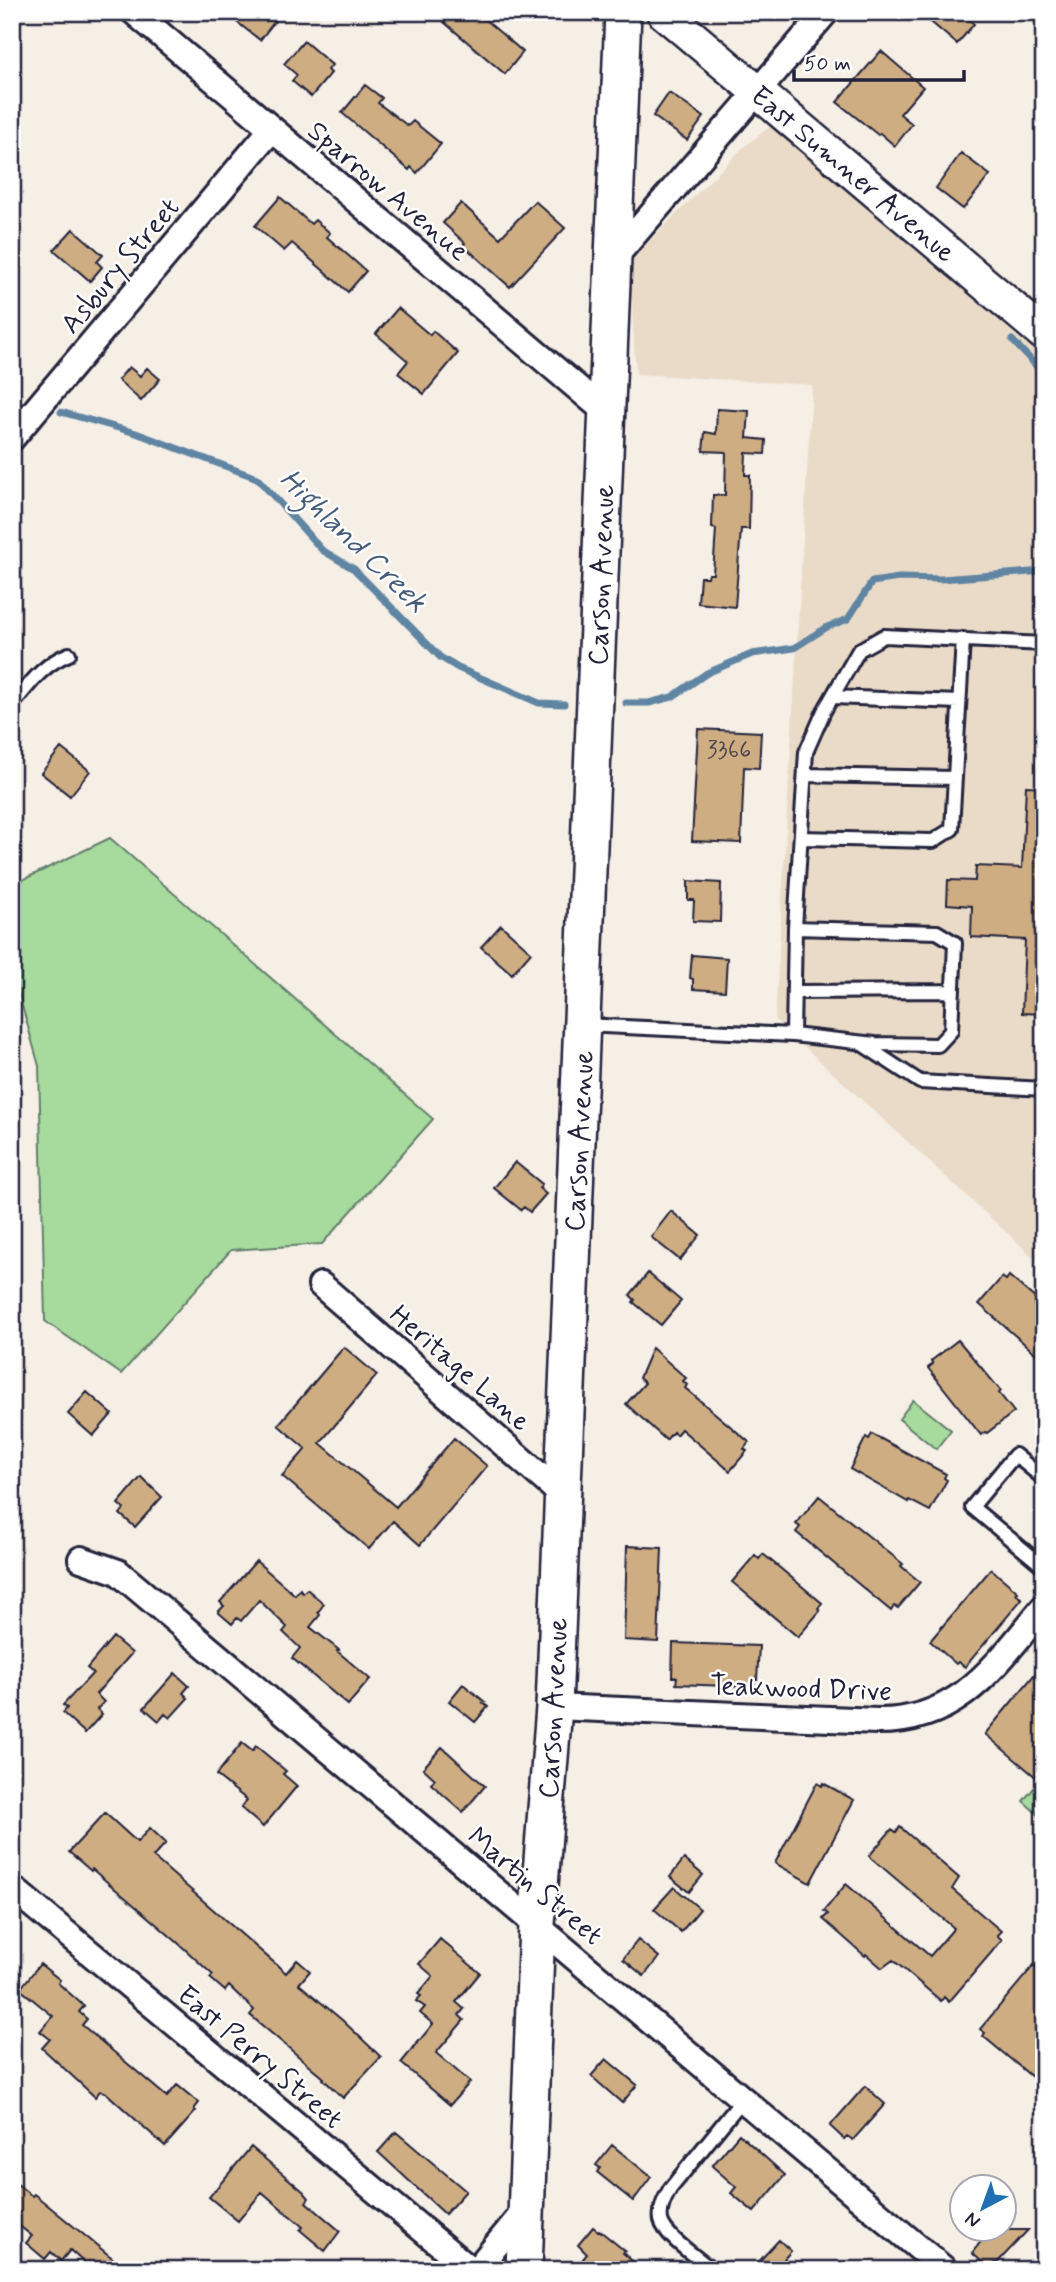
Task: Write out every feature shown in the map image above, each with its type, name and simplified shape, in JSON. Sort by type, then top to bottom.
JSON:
[{"type":"main road","name":"Carson Avenue","points":[[524,2270],[537,1924],[554,1707],[623,12]]},
{"type":"street","name":"Sparrow Avenue","points":[[134,12],[606,412]]},
{"type":"street","name":"East Sumner Avenue","points":[[663,12],[1044,334]]},
{"type":"street","points":[[614,258],[826,12]]},
{"type":"street","name":"Asbury Street","points":[[12,438],[271,130]]},
{"type":"street","name":"Heritage Lane","points":[[321,1285],[562,1495]]},
{"type":"street","name":"Martin Street","points":[[81,1559],[118,1572],[945,2270]]},
{"type":"street","name":"Teakwood Drive","points":[[554,1707],[897,1722],[948,1705],[974,1687],[1044,1606]]},
{"type":"street","name":"East Perry Street","points":[[12,1888],[474,2270]]},
{"type":"street","points":[[474,2270],[527,2208]]},
{"type":"lane","points":[[793,1035],[795,928],[806,752],[832,697],[859,650],[884,636],[1039,644],[1044,656]]},
{"type":"lane","points":[[801,838],[933,841],[953,830],[963,639]]},
{"type":"lane","points":[[12,705],[42,670],[55,659],[69,653]]},
{"type":"lane","points":[[832,697],[959,702]]},
{"type":"lane","points":[[805,775],[955,778]]},
{"type":"lane","points":[[583,1025],[938,1045],[951,1031],[955,943],[937,932],[795,928]]},
{"type":"lane","points":[[794,992],[953,991]]},
{"type":"lane","points":[[859,1042],[920,1082],[1044,1089]]},
{"type":"lane","points":[[1044,1479],[1015,1455],[972,1507],[1044,1567]]},
{"type":"lane","points":[[712,2270],[668,2233],[661,2220],[663,2202],[670,2189],[743,2099]]},
{"type":"shaded area","points":[[771,126],[1044,359],[1044,1267],[775,1020],[812,385],[636,374],[629,261],[746,145]]},
{"type":"green space","points":[[110,838],[433,1119],[322,1244],[231,1250],[121,1374],[45,1321],[39,1066],[12,970],[12,885]]},
{"type":"green space","points":[[913,1400],[951,1430],[936,1449],[899,1419]]},
{"type":"green space","points":[[1044,1787],[1044,1820],[1023,1801],[1034,1788]]},
{"type":"building","points":[[224,12],[282,12],[260,40]]},
{"type":"building","points":[[452,12],[476,12],[523,52],[505,74],[444,22]]},
{"type":"building","points":[[919,12],[960,12],[974,24],[957,44]]},
{"type":"building","points":[[304,41],[332,65],[328,70],[331,73],[311,97],[292,81],[297,75],[284,64]]},
{"type":"building","points":[[881,51],[923,87],[900,114],[912,124],[895,146],[837,102]]},
{"type":"building","points":[[365,85],[382,98],[378,103],[408,126],[413,121],[441,144],[417,173],[411,167],[409,170],[342,113]]},
{"type":"building","points":[[669,93],[704,117],[687,140],[653,116]]},
{"type":"building","points":[[961,153],[990,175],[963,209],[936,188]]},
{"type":"building","points":[[280,197],[311,224],[315,220],[330,233],[327,237],[366,271],[348,292],[292,243],[284,251],[255,226]]},
{"type":"building","points":[[535,201],[565,228],[510,287],[443,223],[461,203],[500,238]]},
{"type":"building","points":[[73,229],[103,255],[97,262],[102,267],[90,281],[54,250]]},
{"type":"building","points":[[398,308],[430,335],[433,331],[458,353],[424,394],[398,373],[408,361],[376,334]]},
{"type":"building","points":[[129,367],[140,376],[147,368],[160,379],[141,401],[118,380]]},
{"type":"building","points":[[717,409],[749,411],[747,438],[766,440],[765,454],[746,453],[745,475],[750,475],[749,529],[741,529],[735,607],[698,603],[700,577],[713,574],[716,529],[712,528],[713,495],[725,495],[726,452],[703,451],[705,432],[716,434]]},
{"type":"building","points":[[698,729],[761,732],[759,768],[744,767],[741,843],[692,841]]},
{"type":"building","points":[[61,748],[90,771],[70,796],[41,773]]},
{"type":"building","points":[[1026,786],[1044,787],[1044,1014],[1022,1013],[1025,940],[971,937],[972,906],[947,904],[948,880],[975,881],[976,866],[1022,868]]},
{"type":"building","points":[[688,881],[721,883],[720,922],[693,921],[694,900],[688,900]]},
{"type":"building","points":[[501,925],[531,952],[512,974],[481,947]]},
{"type":"building","points":[[692,955],[727,958],[725,991],[693,989],[693,979],[690,978]]},
{"type":"building","points":[[515,1162],[542,1184],[539,1188],[546,1194],[530,1212],[524,1207],[521,1210],[494,1188]]},
{"type":"building","points":[[671,1211],[700,1235],[680,1260],[651,1237]]},
{"type":"building","points":[[648,1273],[681,1301],[661,1325],[633,1302],[635,1300],[630,1295]]},
{"type":"building","points":[[1009,1276],[1044,1306],[1044,1361],[979,1304],[1002,1277],[1006,1280]]},
{"type":"building","points":[[958,1340],[1001,1391],[999,1393],[1014,1412],[981,1435],[928,1368],[933,1364],[931,1361]]},
{"type":"building","points":[[344,1347],[377,1375],[320,1443],[396,1507],[454,1438],[487,1466],[420,1545],[393,1521],[369,1549],[282,1476],[306,1449],[278,1425]]},
{"type":"building","points":[[652,1348],[686,1378],[683,1381],[687,1385],[685,1388],[749,1442],[744,1449],[747,1451],[730,1471],[681,1429],[676,1435],[673,1432],[666,1440],[626,1404],[645,1383],[639,1378]]},
{"type":"building","points":[[87,1392],[112,1414],[93,1436],[68,1414]]},
{"type":"building","points":[[872,1434],[946,1474],[944,1478],[947,1480],[930,1511],[909,1500],[908,1502],[850,1469],[866,1437],[869,1439]]},
{"type":"building","points":[[141,1477],[162,1497],[135,1527],[120,1514],[124,1509],[118,1504]]},
{"type":"building","points":[[819,1496],[903,1564],[901,1566],[920,1582],[898,1608],[894,1606],[891,1611],[796,1532],[800,1527],[796,1524]]},
{"type":"building","points":[[627,1546],[662,1548],[658,1642],[624,1640]]},
{"type":"building","points":[[763,1554],[822,1603],[818,1608],[820,1611],[798,1637],[732,1582],[755,1555],[759,1559]]},
{"type":"building","points":[[256,1561],[295,1595],[300,1589],[303,1593],[307,1589],[324,1604],[318,1612],[320,1615],[310,1627],[370,1679],[348,1705],[292,1658],[300,1648],[283,1632],[287,1627],[259,1600],[241,1621],[237,1618],[232,1624],[218,1612],[224,1606],[220,1602]]},
{"type":"building","points":[[991,1569],[1018,1592],[1016,1594],[1022,1599],[965,1667],[958,1662],[956,1664],[930,1641]]},
{"type":"building","points":[[113,1637],[132,1653],[96,1694],[104,1702],[97,1709],[102,1714],[85,1733],[63,1713],[67,1708],[63,1705],[93,1673],[87,1668]]},
{"type":"building","points":[[673,1643],[759,1646],[757,1680],[754,1680],[754,1687],[676,1684],[677,1677],[672,1677]]},
{"type":"building","points":[[1044,1663],[1044,1784],[985,1734]]},
{"type":"building","points":[[175,1673],[189,1686],[183,1693],[188,1698],[170,1718],[165,1714],[159,1721],[144,1708]]},
{"type":"building","points":[[463,1684],[488,1707],[475,1722],[449,1701]]},
{"type":"building","points":[[242,1743],[252,1751],[256,1746],[286,1771],[283,1774],[297,1786],[263,1827],[241,1808],[247,1800],[216,1775]]},
{"type":"building","points":[[442,1747],[485,1786],[463,1812],[431,1784],[435,1779],[423,1768]]},
{"type":"building","points":[[817,1783],[822,1786],[823,1783],[854,1800],[810,1883],[775,1863]]},
{"type":"building","points":[[105,1813],[137,1842],[150,1828],[166,1843],[153,1857],[286,1973],[297,1960],[310,1971],[299,1984],[381,2057],[343,2098],[324,2078],[250,2015],[254,2010],[229,1986],[225,1991],[210,1978],[213,1975],[177,1942],[69,1852]]},
{"type":"building","points":[[900,1827],[959,1878],[952,1889],[1001,1931],[997,1935],[1002,1940],[949,2002],[944,1997],[941,2001],[893,1960],[882,1968],[823,1919],[828,1914],[824,1911],[846,1884],[930,1956],[954,1928],[869,1856],[892,1829],[896,1832]]},
{"type":"building","points":[[684,1859],[703,1875],[689,1892],[670,1877]]},
{"type":"building","points":[[674,1887],[700,1909],[681,1932],[654,1909]]},
{"type":"building","points":[[440,1939],[480,1973],[456,2002],[464,2009],[459,2015],[464,2020],[436,2053],[470,2082],[450,2105],[401,2063],[433,2024],[420,2013],[425,2007],[416,2001],[421,1996],[418,1994],[433,1976],[419,1964]]},
{"type":"building","points":[[638,1940],[659,1957],[644,1976],[623,1959]]},
{"type":"building","points":[[40,1964],[60,1980],[58,1983],[84,2006],[79,2012],[87,2019],[82,2025],[167,2097],[177,2085],[199,2103],[194,2109],[196,2111],[165,2146],[105,2092],[100,2091],[95,2097],[42,2048],[50,2039],[40,2031],[53,2016],[20,1989]]},
{"type":"building","points":[[1034,1965],[1044,1975],[1044,2087],[983,2036],[985,2033],[980,2029]]},
{"type":"building","points":[[606,2059],[637,2085],[622,2103],[591,2076]]},
{"type":"building","points":[[865,2086],[885,2104],[853,2140],[847,2136],[844,2139],[830,2126]]},
{"type":"building","points":[[396,2132],[466,2191],[445,2214],[378,2152]]},
{"type":"building","points":[[739,2134],[785,2175],[754,2212],[731,2193],[736,2187],[712,2166]]},
{"type":"building","points":[[612,2145],[651,2177],[633,2201],[597,2172],[600,2168],[596,2165]]},
{"type":"building","points":[[251,2147],[304,2192],[309,2198],[306,2202],[340,2231],[325,2251],[300,2230],[303,2227],[262,2192],[238,2221],[209,2197]]},
{"type":"building","points":[[12,2180],[32,2196],[34,2194],[127,2270],[92,2270],[70,2250],[61,2261],[51,2252],[45,2259],[26,2243],[32,2236],[12,2220]]},
{"type":"building","points":[[593,2227],[625,2251],[623,2253],[643,2270],[574,2270],[587,2254],[578,2245]]},
{"type":"building","points":[[1018,2230],[1028,2230],[1018,2241]]},
{"type":"building","points":[[779,2240],[791,2251],[784,2259],[797,2270],[751,2270]]},
{"type":"building","points":[[979,2244],[1015,2244],[990,2269],[972,2253]]},
{"type":"waterway","points":[[1012,340],[1044,374]]},
{"type":"waterway","name":"Highland Creek","points":[[12,386],[16,388]]},
{"type":"waterway","name":"Highland Creek","points":[[61,412],[136,433],[257,478],[322,550],[354,569],[440,657],[458,668],[539,703],[564,704]]},
{"type":"waterway","name":"Highland Creek","points":[[626,703],[649,703],[672,697],[707,673],[752,654],[794,648],[827,627],[848,619],[872,582],[899,578],[941,579],[1044,571]]}]
